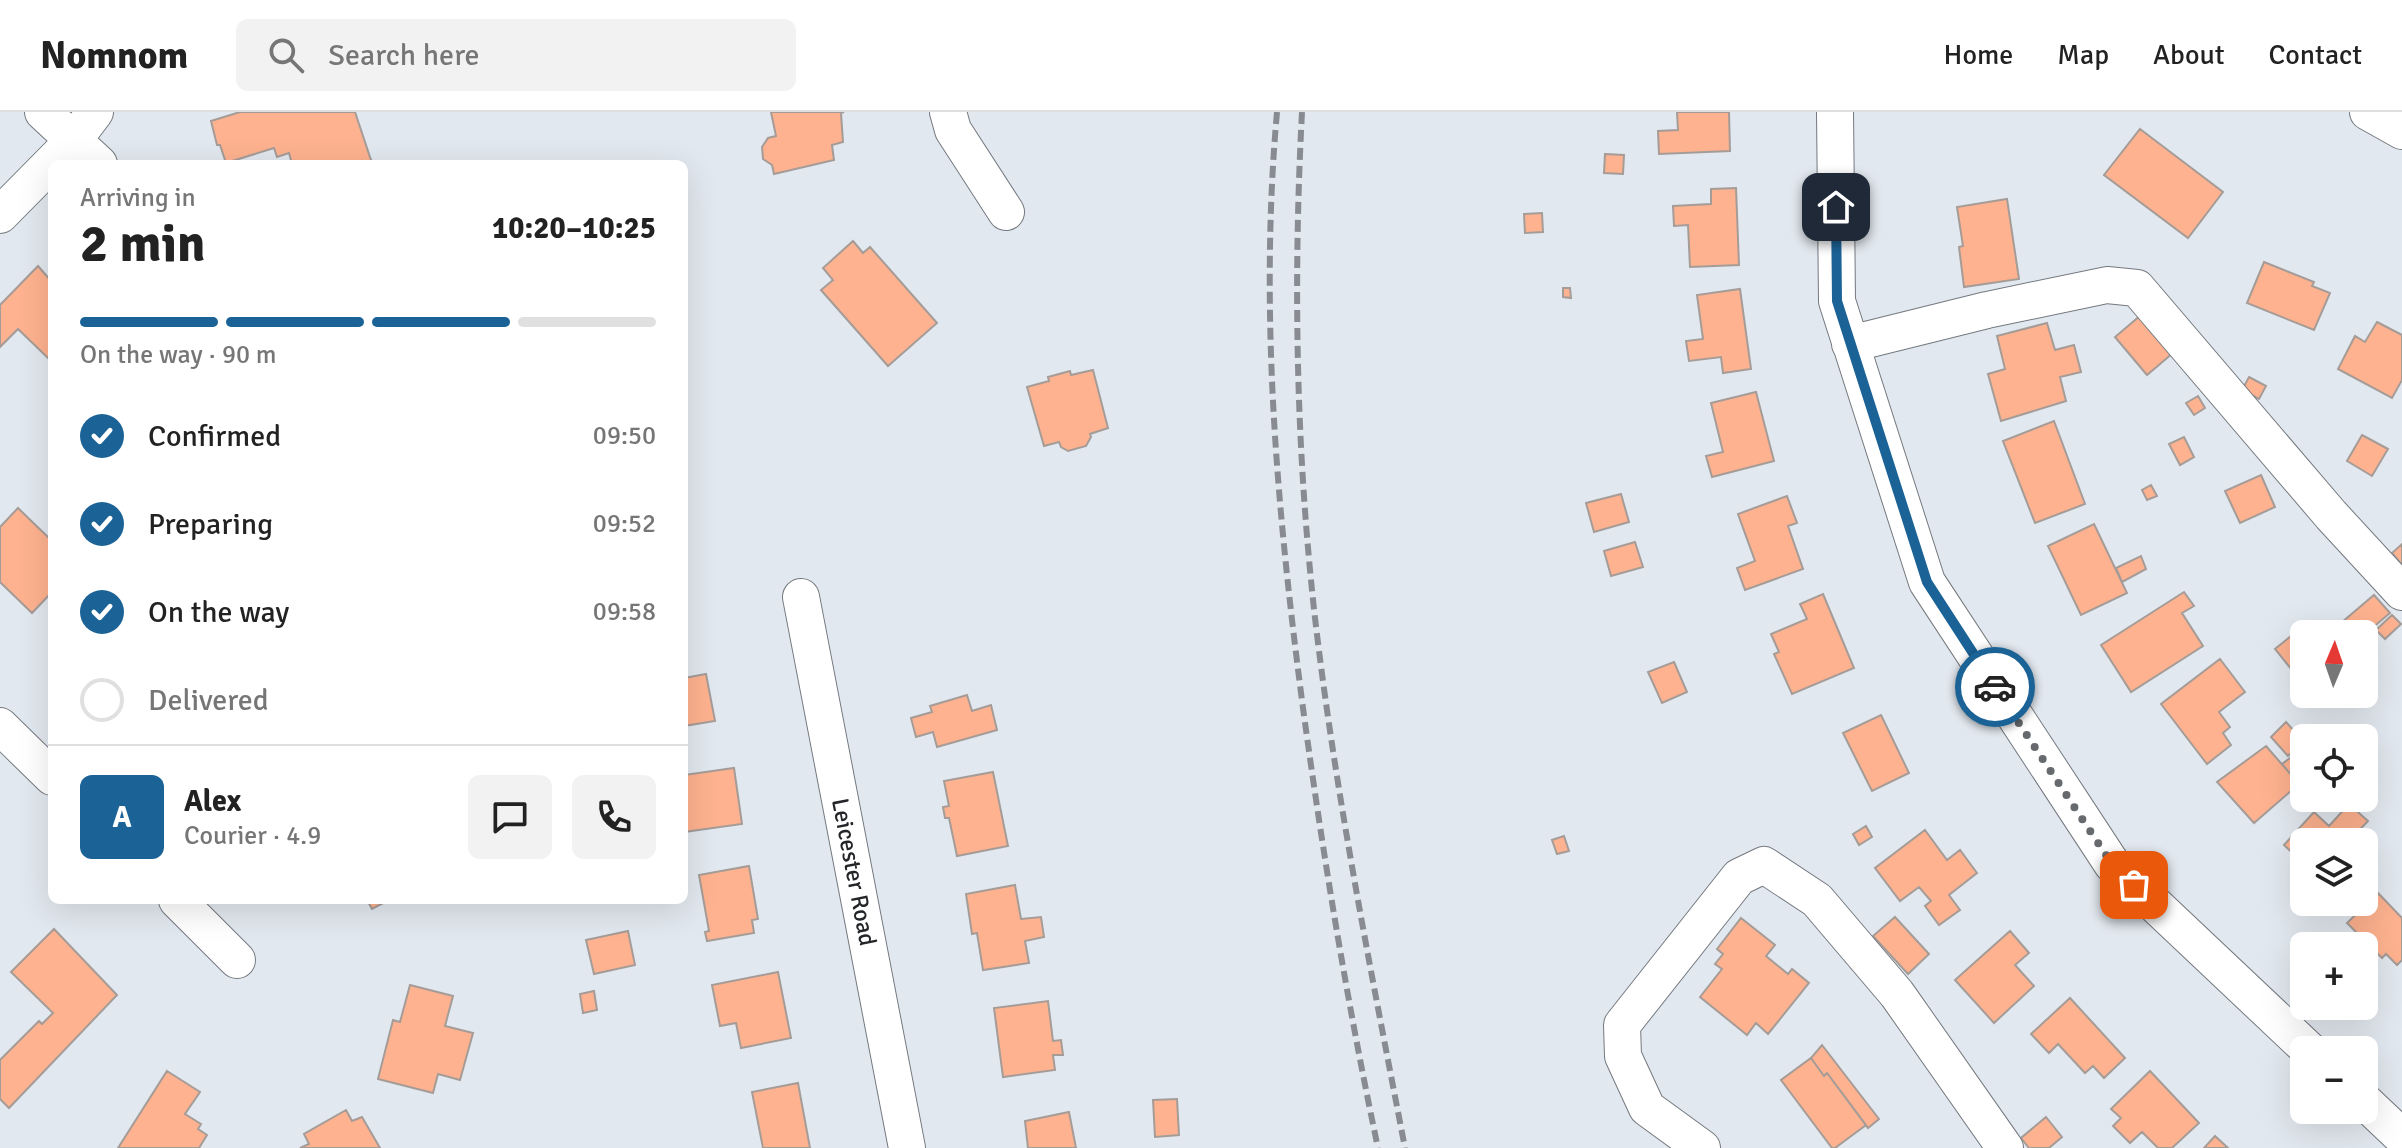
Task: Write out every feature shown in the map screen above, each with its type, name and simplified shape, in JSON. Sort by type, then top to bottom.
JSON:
[{"type":"street","points":[[43,112],[86,152]]},
{"type":"street","points":[[86,152],[95,112]]},
{"type":"street","points":[[948,112],[953,130],[1006,212]]},
{"type":"street","points":[[1835,112],[1837,301],[1927,582],[2112,864],[2294,1036]]},
{"type":"street","points":[[2368,112],[2402,131]]},
{"type":"street","points":[[0,215],[48,180]]},
{"type":"street","points":[[1850,344],[1987,310],[2107,285],[2137,288],[2331,515],[2402,592]]},
{"type":"street","name":"Leicester Road","points":[[801,597],[907,1148]]},
{"type":"street","points":[[0,726],[48,773]]},
{"type":"street","points":[[1702,1148],[1647,1108],[1623,1056],[1622,1025],[1739,877],[1764,865],[1817,900],[1897,994],[2005,1148]]},
{"type":"street","points":[[181,904],[237,960]]},
{"type":"street","points":[[2378,1114],[2402,1137]]},
{"type":"building","points":[[240,112],[355,112],[371,160],[291,160],[289,153],[277,157],[274,148],[236,160],[225,160],[220,145],[217,145],[211,121]]},
{"type":"building","points":[[771,112],[844,112],[841,113],[843,142],[832,145],[834,160],[774,174],[772,165],[763,159],[762,147],[768,138],[776,136]]},
{"type":"building","points":[[1677,112],[1729,112],[1730,151],[1659,154],[1658,131],[1678,130]]},
{"type":"building","points":[[2140,129],[2223,192],[2188,238],[2104,175]]},
{"type":"building","points":[[1605,154],[1624,155],[1623,174],[1604,173]]},
{"type":"building","points":[[1736,188],[1739,265],[1690,267],[1688,225],[1674,226],[1673,206],[1711,204],[1711,189]]},
{"type":"building","points":[[2007,199],[2019,279],[1964,287],[1959,247],[1963,246],[1957,207]]},
{"type":"building","points":[[1542,213],[1543,232],[1525,233],[1524,214]]},
{"type":"building","points":[[853,241],[863,253],[870,247],[937,323],[888,366],[821,290],[833,280],[823,268]]},
{"type":"building","points":[[2264,262],[2314,282],[2312,286],[2330,293],[2314,330],[2247,303]]},
{"type":"building","points":[[38,266],[48,277],[48,358],[18,329],[0,347],[0,305]]},
{"type":"building","points":[[1563,288],[1570,288],[1571,298],[1563,297]]},
{"type":"building","points":[[1740,289],[1751,369],[1723,373],[1721,357],[1689,361],[1686,341],[1703,339],[1697,295]]},
{"type":"building","points":[[2141,315],[2173,353],[2147,375],[2115,337]]},
{"type":"building","points":[[2377,322],[2402,335],[2402,380],[2392,398],[2338,369],[2355,336],[2365,342]]},
{"type":"building","points":[[2047,323],[2055,350],[2074,345],[2081,372],[2060,377],[2066,401],[2001,421],[1988,374],[2005,369],[1997,336]]},
{"type":"building","points":[[1093,370],[1108,428],[1090,434],[1086,446],[1068,451],[1059,442],[1044,446],[1027,387],[1070,371],[1071,375]]},
{"type":"building","points":[[2249,377],[2266,386],[2259,399],[2242,390]]},
{"type":"building","points":[[1756,392],[1774,461],[1712,477],[1706,456],[1723,452],[1711,403]]},
{"type":"building","points":[[2198,396],[2205,408],[2194,415],[2186,403]]},
{"type":"building","points":[[2054,421],[2085,504],[2035,523],[2003,441]]},
{"type":"building","points":[[2362,435],[2388,449],[2372,476],[2347,461]]},
{"type":"building","points":[[2184,437],[2194,457],[2180,465],[2169,444]]},
{"type":"building","points":[[2261,475],[2275,507],[2240,523],[2225,491]]},
{"type":"building","points":[[2151,485],[2157,496],[2147,500],[2142,490]]},
{"type":"building","points":[[1621,494],[1629,522],[1594,532],[1586,503]]},
{"type":"building","points":[[1787,496],[1797,523],[1788,526],[1803,569],[1745,590],[1737,568],[1755,561],[1738,514]]},
{"type":"building","points":[[18,508],[48,537],[48,596],[32,613],[0,582],[0,527]]},
{"type":"building","points":[[2094,524],[2127,593],[2081,615],[2048,546]]},
{"type":"building","points":[[1635,542],[1643,567],[1611,576],[1604,551]]},
{"type":"building","points":[[2402,544],[2402,565],[2392,553]]},
{"type":"building","points":[[2141,556],[2146,569],[2122,582],[2116,568]]},
{"type":"building","points":[[2184,592],[2194,606],[2182,613],[2203,646],[2131,692],[2101,645]]},
{"type":"building","points":[[1823,594],[1854,668],[1792,694],[1774,654],[1779,652],[1771,634],[1807,619],[1800,604]]},
{"type":"building","points":[[2374,595],[2390,613],[2378,623],[2378,620],[2345,620]]},
{"type":"building","points":[[2392,615],[2401,624],[2385,639],[2378,628]]},
{"type":"building","points":[[2290,637],[2290,668],[2275,649]]},
{"type":"building","points":[[2220,659],[2245,692],[2219,712],[2230,727],[2223,733],[2231,745],[2207,764],[2161,704]]},
{"type":"building","points":[[1674,662],[1687,692],[1662,703],[1648,672]]},
{"type":"building","points":[[706,674],[715,721],[688,725],[688,677]]},
{"type":"building","points":[[967,695],[972,711],[991,705],[997,730],[937,747],[933,732],[916,737],[911,718],[932,712],[930,706]]},
{"type":"building","points":[[1881,715],[1909,773],[1872,791],[1843,733]]},
{"type":"building","points":[[2286,722],[2290,726],[2288,756],[2271,737]]},
{"type":"building","points":[[2266,746],[2290,774],[2290,792],[2254,823],[2217,782]]},
{"type":"building","points":[[2290,758],[2290,773],[2282,764]]},
{"type":"building","points":[[734,768],[742,824],[688,831],[688,774]]},
{"type":"building","points":[[993,772],[1008,846],[957,856],[949,818],[945,818],[943,807],[949,806],[944,781]]},
{"type":"building","points":[[2314,812],[2329,826],[2342,812],[2358,812],[2368,821],[2361,828],[2299,828]]},
{"type":"building","points":[[1866,826],[1872,837],[1859,845],[1853,834]]},
{"type":"building","points":[[1925,830],[1947,860],[1960,850],[1977,873],[1949,895],[1960,910],[1939,925],[1925,906],[1931,901],[1919,887],[1900,901],[1875,868]]},
{"type":"building","points":[[1564,836],[1569,851],[1557,854],[1552,840]]},
{"type":"building","points":[[749,866],[758,919],[752,920],[754,933],[707,941],[705,932],[709,931],[699,875]]},
{"type":"building","points":[[1015,885],[1021,919],[1041,917],[1044,937],[1025,941],[1029,963],[983,970],[977,933],[972,934],[966,894]]},
{"type":"building","points":[[2378,893],[2402,918],[2402,960],[2397,965],[2386,954],[2382,958],[2378,954],[2378,932],[2356,932],[2347,923],[2354,916],[2378,916]]},
{"type":"building","points":[[1895,917],[1929,954],[1908,974],[1873,936]]},
{"type":"building","points":[[1741,918],[1775,945],[1766,956],[1788,974],[1792,969],[1809,983],[1768,1034],[1756,1023],[1747,1035],[1700,997],[1722,969],[1715,964],[1723,954],[1717,949]]},
{"type":"building","points":[[54,929],[117,995],[9,1108],[0,1099],[0,1060],[39,1021],[42,1024],[53,1013],[11,972]]},
{"type":"building","points":[[628,931],[635,965],[594,974],[586,940]]},
{"type":"building","points":[[2010,931],[2029,953],[2015,965],[2034,986],[1994,1023],[1955,980]]},
{"type":"building","points":[[778,972],[791,1038],[741,1048],[736,1023],[720,1026],[712,985]]},
{"type":"building","points":[[410,985],[453,996],[445,1026],[473,1033],[460,1080],[438,1074],[433,1093],[378,1079],[393,1020],[400,1022]]},
{"type":"building","points":[[594,991],[597,1010],[583,1013],[580,994]]},
{"type":"building","points":[[2070,998],[2125,1058],[2104,1078],[2093,1066],[2085,1073],[2058,1044],[2049,1053],[2031,1034]]},
{"type":"building","points":[[1048,1001],[1053,1041],[1061,1040],[1063,1055],[1053,1055],[1055,1070],[1003,1077],[994,1008]]},
{"type":"building","points":[[1822,1045],[1879,1119],[1868,1128],[1827,1073],[1824,1076],[1811,1058]]},
{"type":"building","points":[[1811,1058],[1824,1076],[1827,1073],[1866,1125],[1835,1148],[1781,1080]]},
{"type":"building","points":[[167,1071],[200,1092],[185,1114],[201,1124],[198,1129],[207,1135],[199,1148],[118,1148]]},
{"type":"building","points":[[2150,1071],[2199,1123],[2172,1148],[2158,1148],[2142,1132],[2130,1143],[2113,1126],[2121,1118],[2111,1109]]},
{"type":"building","points":[[798,1083],[810,1148],[763,1148],[752,1092]]},
{"type":"building","points":[[1177,1099],[1179,1135],[1155,1137],[1153,1100]]},
{"type":"building","points":[[346,1110],[352,1121],[362,1117],[380,1148],[300,1148],[309,1144],[304,1134]]},
{"type":"building","points":[[1069,1112],[1076,1148],[1028,1148],[1025,1121]]},
{"type":"building","points":[[2046,1117],[2062,1137],[2049,1148],[2029,1148],[2021,1138]]},
{"type":"building","points":[[2215,1136],[2227,1147],[2228,1148],[2204,1148]]},
{"type":"railway","points":[[1277,112],[1272,187],[1270,336],[1285,560],[1327,873],[1378,1148]]},
{"type":"railway","points":[[1302,112],[1298,365],[1304,492],[1315,618],[1344,818],[1405,1148]]},
{"type":"way so far","points":[[1995,687],[2112,864],[2134,885]]},
{"type":"route","points":[[1836,207],[1837,301],[1927,582],[1995,687]]}]
